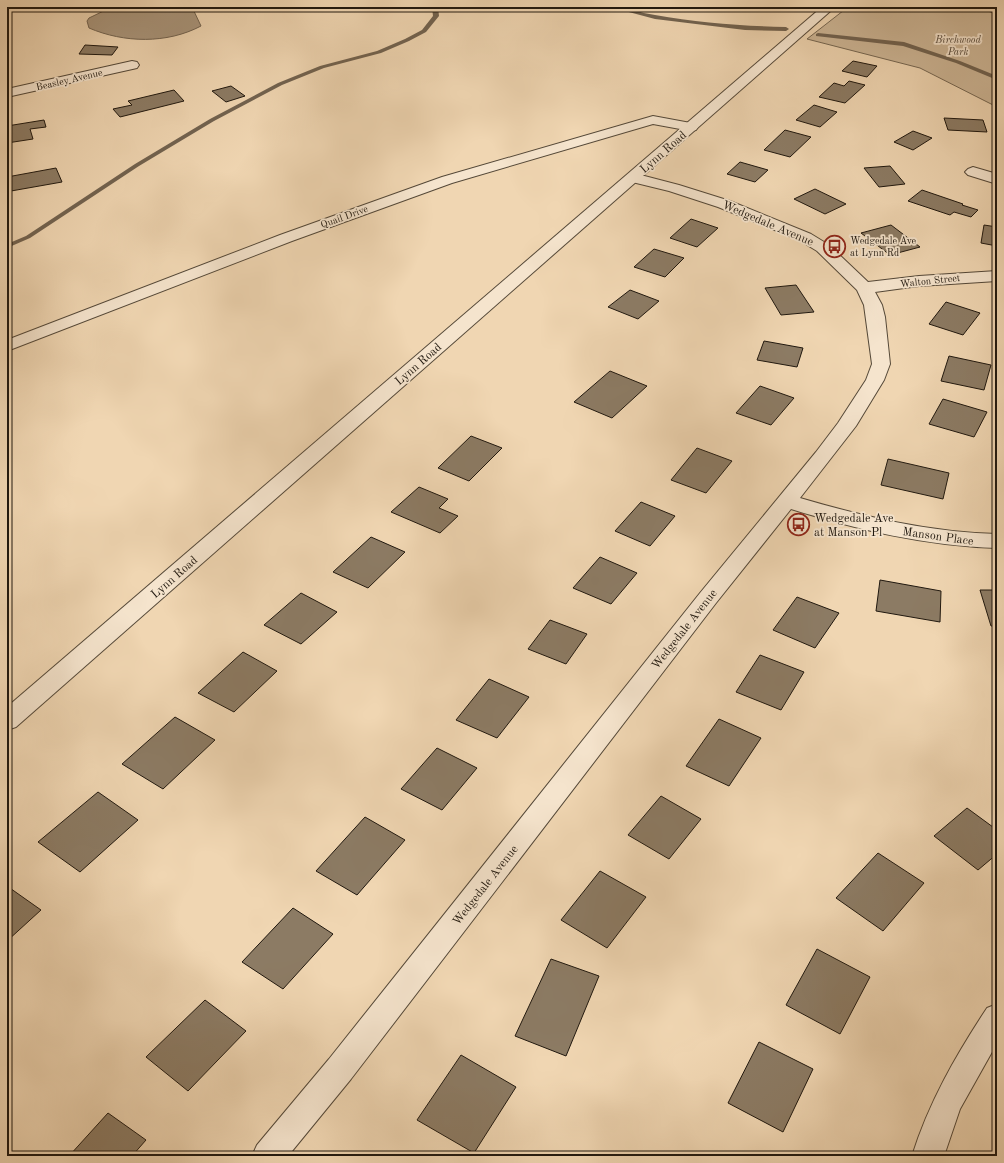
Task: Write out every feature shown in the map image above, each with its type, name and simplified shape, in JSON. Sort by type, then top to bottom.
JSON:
[{"type":"street","name":"Lynn Road","points":[[7,721],[829,7]]},
{"type":"street","name":"Beasley Avenue","points":[[7,93],[132,65]]},
{"type":"street","name":"Quail Drive","points":[[7,346],[286,238],[447,180],[653,120],[691,127]]},
{"type":"street","points":[[973,172],[997,179]]},
{"type":"street","name":"Wedgedale Avenue","points":[[268,1156],[340,1070],[708,598],[788,501],[846,426],[875,380],[881,364],[876,317],[873,306],[864,288],[823,248],[805,237],[724,204],[674,188],[632,178]]},
{"type":"street","name":"Walton Street","points":[[864,288],[919,281],[997,276]]},
{"type":"street","name":"Manson Place","points":[[788,501],[856,522],[940,538],[997,542]]},
{"type":"street","points":[[928,1156],[948,1101],[966,1065],[997,1017]]},
{"type":"green space","name":"Birchwood Park","points":[[848,7],[975,7],[997,14],[997,107],[920,68],[807,39]]},
{"type":"shaded area","points":[[112,7],[192,7],[201,26],[174,36],[145,39],[116,37],[89,28],[87,21],[89,18]]},
{"type":"building","points":[[85,45],[118,47],[112,55],[79,54]]},
{"type":"building","points":[[853,61],[877,66],[867,77],[842,71]]},
{"type":"building","points":[[849,81],[865,85],[845,103],[819,97],[834,83],[844,86]]},
{"type":"building","points":[[231,86],[245,96],[226,102],[212,91]]},
{"type":"building","points":[[174,90],[184,101],[120,117],[113,109],[132,105],[128,101]]},
{"type":"building","points":[[814,105],[837,112],[820,127],[796,120]]},
{"type":"building","points":[[944,118],[983,120],[987,132],[948,130]]},
{"type":"building","points":[[44,120],[46,127],[30,129],[33,139],[7,143],[7,126]]},
{"type":"building","points":[[785,130],[811,137],[790,157],[764,150]]},
{"type":"building","points":[[913,131],[932,138],[913,150],[894,142]]},
{"type":"building","points":[[740,162],[768,170],[755,182],[727,174]]},
{"type":"building","points":[[890,166],[905,184],[879,187],[864,168]]},
{"type":"building","points":[[56,168],[62,182],[11,191],[7,181],[7,177]]},
{"type":"building","points":[[815,189],[846,204],[825,214],[794,199]]},
{"type":"building","points":[[922,190],[978,210],[971,217],[954,212],[950,215],[908,201]]},
{"type":"building","points":[[691,219],[718,228],[697,247],[670,238]]},
{"type":"building","points":[[891,225],[920,247],[890,255],[861,233]]},
{"type":"building","points":[[984,225],[997,227],[997,246],[981,243]]},
{"type":"building","points":[[654,249],[684,258],[665,277],[634,267]]},
{"type":"building","points":[[796,285],[814,312],[781,315],[765,288]]},
{"type":"building","points":[[630,290],[659,301],[638,319],[608,307]]},
{"type":"building","points":[[946,302],[980,313],[963,335],[929,324]]},
{"type":"building","points":[[764,341],[803,348],[797,367],[757,360]]},
{"type":"building","points":[[949,356],[991,365],[984,390],[941,381]]},
{"type":"building","points":[[610,371],[647,386],[612,418],[574,402]]},
{"type":"building","points":[[760,386],[794,398],[771,425],[736,413]]},
{"type":"building","points":[[943,399],[987,412],[974,437],[929,424]]},
{"type":"building","points":[[471,436],[502,448],[469,481],[438,468]]},
{"type":"building","points":[[697,448],[732,461],[706,493],[671,480]]},
{"type":"building","points":[[888,459],[949,473],[943,499],[881,485]]},
{"type":"building","points":[[419,487],[448,499],[439,508],[458,516],[440,533],[391,512]]},
{"type":"building","points":[[641,502],[675,516],[650,546],[615,531]]},
{"type":"building","points":[[371,537],[405,552],[368,588],[333,572]]},
{"type":"building","points":[[600,557],[637,573],[611,604],[573,588]]},
{"type":"building","points":[[880,580],[941,591],[940,622],[876,611]]},
{"type":"building","points":[[980,590],[997,590],[997,626],[991,626]]},
{"type":"building","points":[[301,593],[337,612],[301,644],[264,625]]},
{"type":"building","points":[[797,597],[839,613],[815,648],[773,630]]},
{"type":"building","points":[[550,620],[587,634],[566,664],[528,649]]},
{"type":"building","points":[[243,652],[277,671],[234,712],[198,693]]},
{"type":"building","points":[[760,655],[804,672],[781,710],[736,692]]},
{"type":"building","points":[[489,679],[529,697],[497,738],[456,720]]},
{"type":"building","points":[[175,717],[215,740],[163,789],[122,764]]},
{"type":"building","points":[[719,719],[761,738],[729,786],[686,766]]},
{"type":"building","points":[[437,748],[477,768],[442,810],[401,789]]},
{"type":"building","points":[[98,792],[138,820],[80,872],[38,842]]},
{"type":"building","points":[[661,796],[701,819],[669,859],[628,835]]},
{"type":"building","points":[[967,808],[997,830],[997,854],[978,870],[934,836]]},
{"type":"building","points":[[365,817],[405,840],[357,895],[316,871]]},
{"type":"building","points":[[878,853],[924,883],[883,931],[836,898]]},
{"type":"building","points":[[600,871],[646,897],[607,948],[561,920]]},
{"type":"building","points":[[7,886],[41,910],[7,941]]},
{"type":"building","points":[[293,908],[333,934],[283,989],[242,962]]},
{"type":"building","points":[[817,949],[870,977],[840,1034],[786,1005]]},
{"type":"building","points":[[551,959],[599,976],[566,1056],[515,1036]]},
{"type":"building","points":[[205,1000],[246,1031],[188,1091],[146,1057]]},
{"type":"building","points":[[759,1042],[813,1069],[783,1132],[728,1103]]},
{"type":"building","points":[[461,1055],[516,1087],[474,1153],[417,1120]]},
{"type":"building","points":[[108,1113],[146,1140],[132,1156],[69,1156]]},
{"type":"waterway","points":[[7,246],[28,237],[137,165],[212,120],[280,84],[322,67],[379,52],[424,31],[436,16],[435,7]]},
{"type":"waterway","points":[[613,7],[655,17],[745,28],[786,29]]},
{"type":"waterway","points":[[818,35],[904,44],[958,62],[997,78]]},
{"type":"place","name":"Wedgedale Ave at Lynn Rd","points":[[834,246]]},
{"type":"place","name":"Wedgedale Ave at Manson Pl","points":[[799,525]]}]
